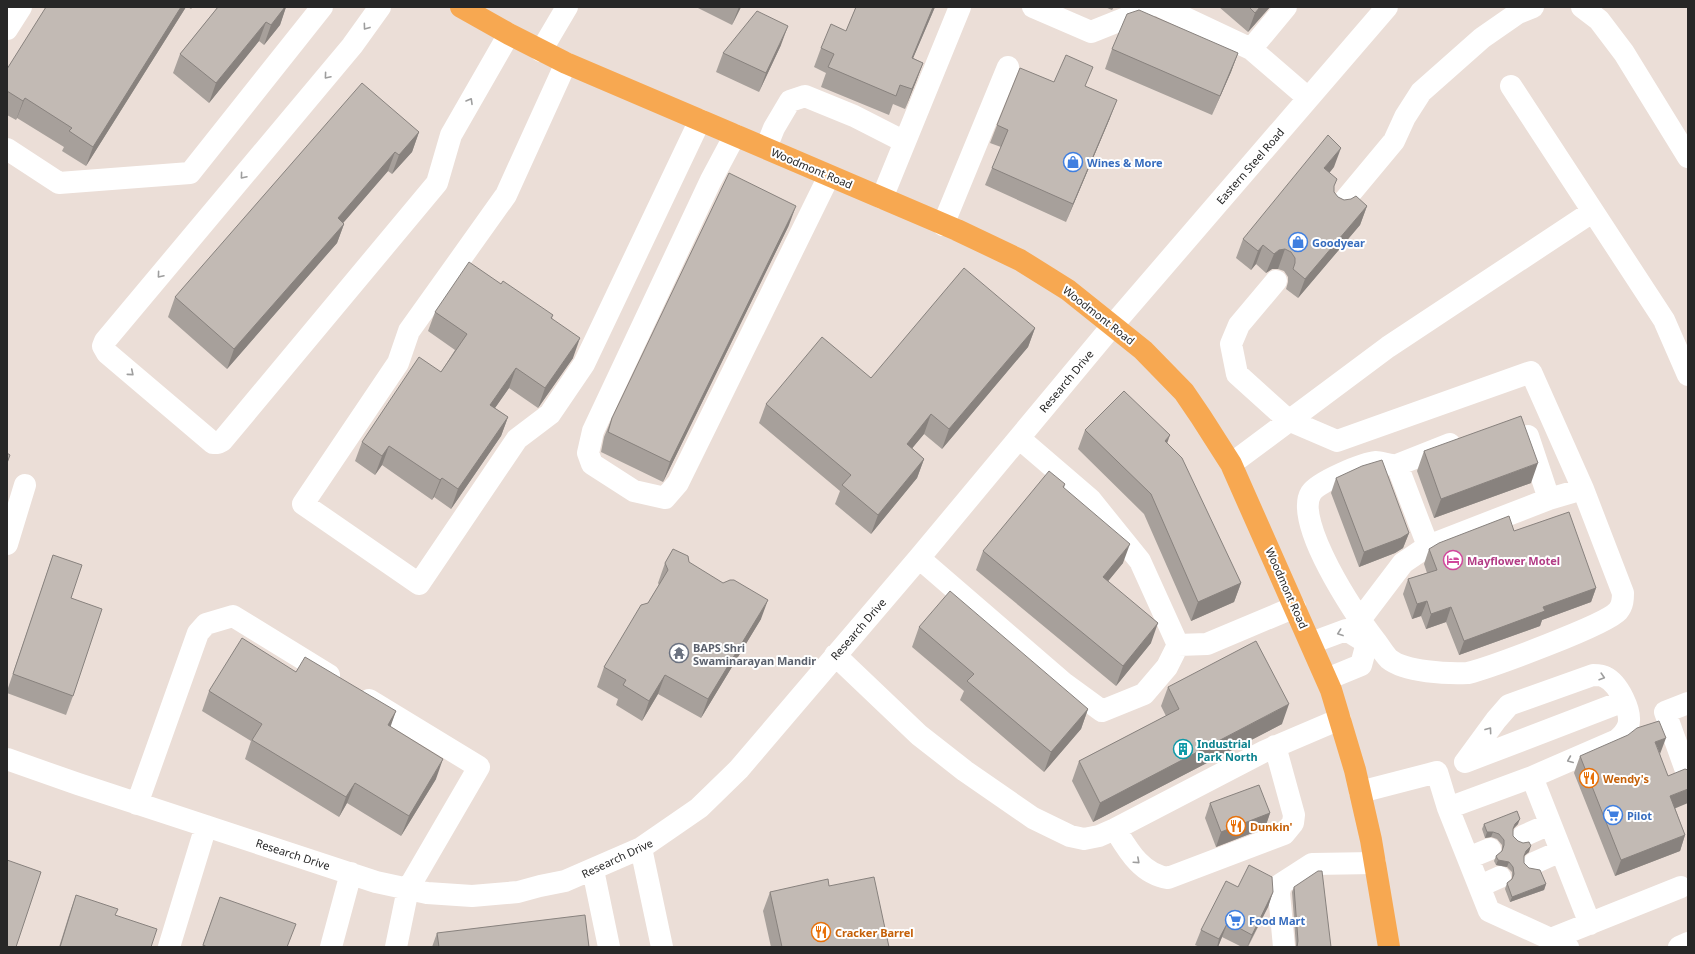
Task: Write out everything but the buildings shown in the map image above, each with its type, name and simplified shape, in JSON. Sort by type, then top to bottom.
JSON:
[{"type":"main road","name":"Woodmont Road","points":[[461,7],[509,34],[566,63],[882,198],[1020,260],[1068,290],[1143,350],[1184,392],[1231,464],[1327,680],[1340,719],[1360,792],[1375,863],[1389,947]]},
{"type":"street","points":[[7,29],[21,7]]},
{"type":"street","points":[[7,149],[59,183],[190,173],[322,7]]},
{"type":"street","points":[[380,7],[352,46],[105,341],[103,346],[107,353],[213,443],[222,441],[437,184],[451,135],[509,34]]},
{"type":"street","points":[[541,51],[567,7]]},
{"type":"street","points":[[882,198],[960,7]]},
{"type":"street","points":[[1034,7],[1091,32],[1146,10],[1147,7]]},
{"type":"street","points":[[1162,7],[1251,49],[1308,98]]},
{"type":"street","points":[[1251,49],[1286,7]]},
{"type":"street","name":"Eastern Steel Road","points":[[1113,325],[1387,7]]},
{"type":"street","points":[[1339,207],[1394,141],[1405,117],[1421,92],[1482,38],[1518,13],[1533,7]]},
{"type":"street","points":[[1582,7],[1599,20],[1620,47],[1688,157]]},
{"type":"street","points":[[566,63],[506,195],[409,331],[398,363],[303,504],[419,584],[517,439],[550,414],[584,364],[700,120]]},
{"type":"street","points":[[943,225],[1008,67]]},
{"type":"street","points":[[1511,86],[1664,320],[1688,375]]},
{"type":"street","points":[[766,148],[774,128],[790,101],[805,96],[854,116],[905,142]]},
{"type":"street","points":[[735,135],[711,180],[593,431],[588,453],[592,464],[634,491],[665,498],[678,483],[829,176]]},
{"type":"street","points":[[1231,464],[1288,420],[1388,347],[1592,212]]},
{"type":"street","points":[[1276,281],[1239,325],[1232,344],[1237,374],[1288,420],[1337,441],[1532,372],[1583,489],[1623,593],[1623,602],[1618,610],[1606,620],[1468,673],[1433,671],[1402,666],[1390,659],[1370,641],[1346,630],[1311,643]]},
{"type":"street","name":"Research Drive","points":[[7,759],[137,804],[376,882],[408,889],[427,893],[472,896],[518,892],[565,881],[641,848],[705,803],[739,769],[919,558],[1113,325]]},
{"type":"street","points":[[1516,421],[1523,426],[1527,434],[1549,499]]},
{"type":"street","points":[[1370,641],[1334,579],[1309,522],[1307,507],[1309,497],[1316,487],[1326,480],[1370,464],[1380,462],[1390,466],[1397,465],[1472,436]]},
{"type":"street","points":[[1019,438],[1090,499],[1140,561],[1178,645]]},
{"type":"street","points":[[1397,465],[1428,546]]},
{"type":"street","points":[[7,544],[26,485]]},
{"type":"street","points":[[1359,621],[1403,563],[1428,546],[1549,499],[1583,489]]},
{"type":"street","points":[[919,558],[1065,684],[1102,711],[1144,694],[1167,667],[1178,645]]},
{"type":"street","points":[[1178,645],[1207,644],[1295,607]]},
{"type":"street","points":[[137,804],[198,633],[206,624],[233,616],[479,767],[408,889],[396,947]]},
{"type":"street","points":[[1327,680],[1360,665],[1370,641]]},
{"type":"street","points":[[835,656],[919,735],[965,771],[1033,818],[1070,836],[1084,839],[1099,836],[1115,829],[1275,746],[1340,719]]},
{"type":"street","points":[[1448,808],[1532,777],[1617,740],[1625,733],[1629,724],[1622,695],[1612,682],[1604,676],[1593,675],[1509,705],[1466,761]]},
{"type":"street","points":[[1360,792],[1437,772],[1624,701]]},
{"type":"street","points":[[1688,703],[1665,712],[1688,776]]},
{"type":"street","points":[[1115,829],[1134,859],[1155,874],[1168,878],[1284,834],[1293,822],[1294,815],[1275,746]]},
{"type":"street","points":[[1437,772],[1448,808],[1490,911],[1559,943],[1590,924],[1681,887]]},
{"type":"street","points":[[1532,777],[1590,924]]},
{"type":"street","points":[[1523,836],[1550,824]]},
{"type":"street","points":[[169,947],[206,826]]},
{"type":"street","points":[[641,848],[662,947]]},
{"type":"street","points":[[1468,858],[1490,850]]},
{"type":"street","points":[[1534,863],[1561,851]]},
{"type":"street","points":[[1284,947],[1279,894],[1281,884],[1312,864],[1375,863]]},
{"type":"street","points":[[593,870],[609,947]]},
{"type":"street","points":[[331,947],[351,873]]},
{"type":"street","points":[[1480,886],[1500,877]]},
{"type":"street","points":[[1679,947],[1688,943]]},
{"type":"place","name":"Wines & More","points":[[1073,162]]},
{"type":"place","name":"Goodyear","points":[[1298,242]]},
{"type":"place","name":"Mayflower Motel","points":[[1453,560]]},
{"type":"place","name":"BAPS Shri Swaminarayan Mandir","points":[[679,653]]},
{"type":"place","name":"Industrial Park North","points":[[1183,749]]},
{"type":"place","name":"Wendy's","points":[[1589,778]]},
{"type":"place","name":"Pilot","points":[[1613,815]]},
{"type":"place","name":"Dunkin'","points":[[1236,826]]},
{"type":"place","name":"Food Mart","points":[[1235,920]]},
{"type":"place","name":"Cracker Barrel","points":[[821,932]]}]
